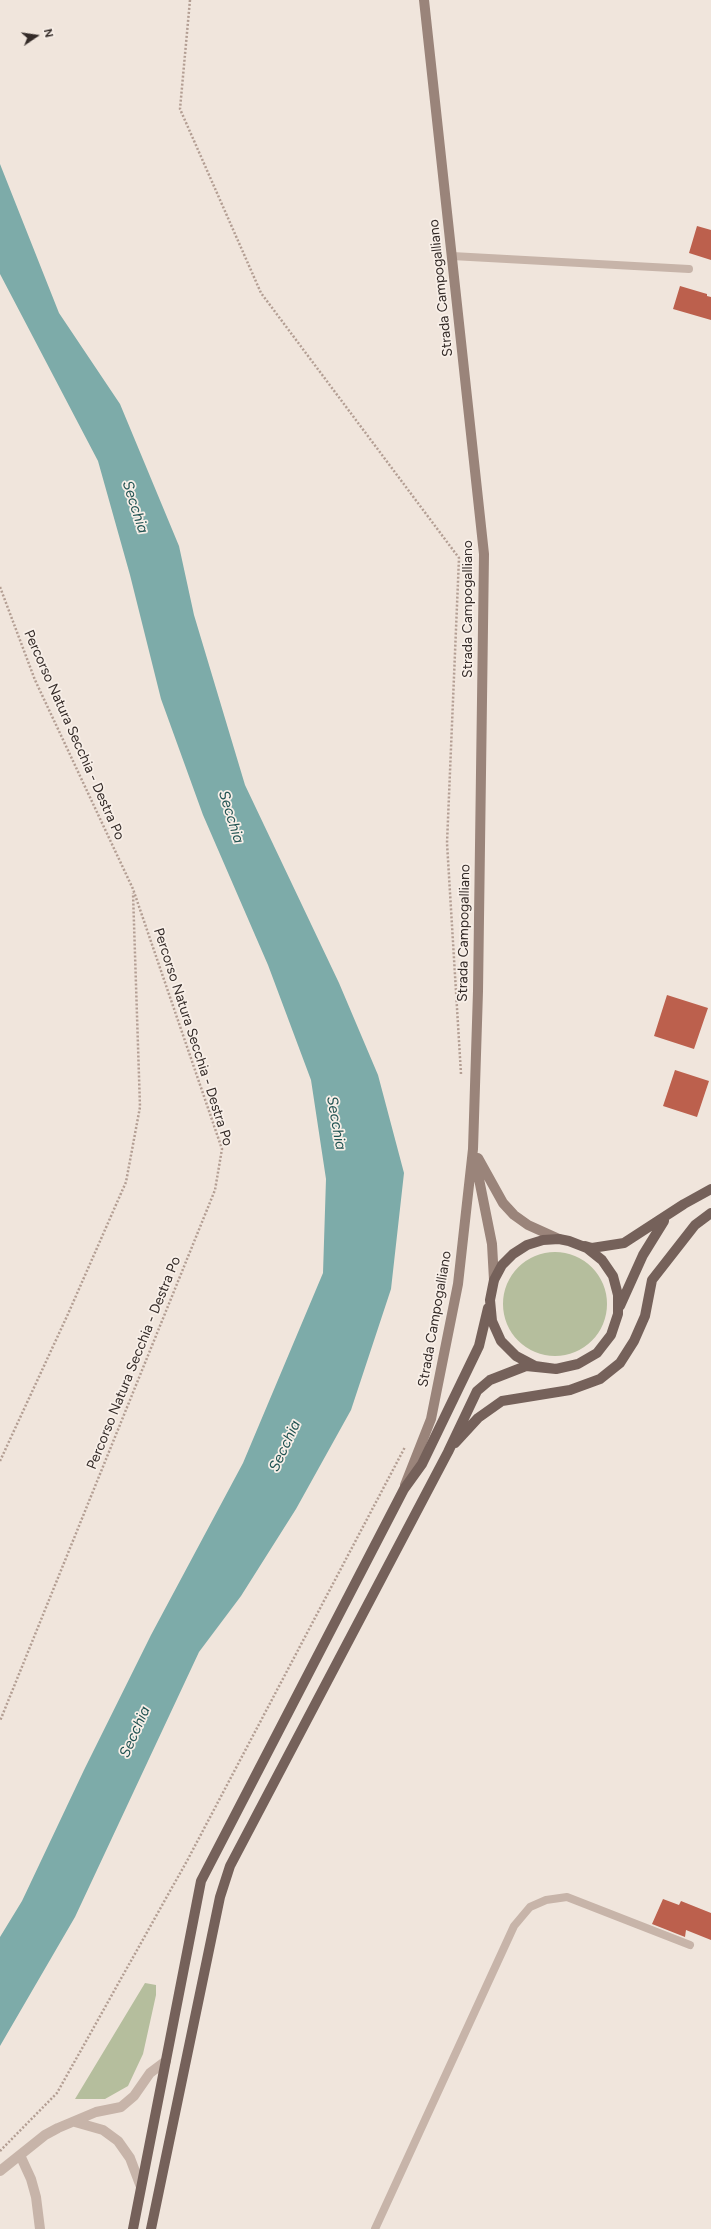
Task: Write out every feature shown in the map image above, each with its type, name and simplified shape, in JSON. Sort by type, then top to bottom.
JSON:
[{"type":"main road","name":"Strada Campogalliano","points":[[404,1489],[431,1420],[458,1284],[473,1149],[478,992],[484,554],[424,0]]},
{"type":"main road","name":"Strada Campogalliano","points":[[473,1149],[492,1244],[494,1280]]},
{"type":"main road","points":[[473,1149],[503,1203],[514,1215],[528,1225],[592,1252],[602,1260],[613,1276],[618,1295],[618,1314]]},
{"type":"main road","points":[[132,2229],[201,1881],[404,1489],[422,1464],[461,1387],[479,1346],[494,1280],[513,1254],[527,1245],[543,1240],[564,1240],[592,1248],[624,1243],[668,1216],[684,1204],[711,1189]]},
{"type":"main road","points":[[448,1452],[478,1418],[502,1401],[570,1390],[600,1378],[620,1363],[634,1341],[645,1316],[652,1280],[695,1225],[711,1213]]},
{"type":"main road","points":[[151,2229],[220,1897],[230,1866],[448,1452],[476,1391],[490,1380],[526,1366],[556,1369],[578,1364],[597,1353],[611,1335],[624,1296],[643,1255],[668,1216]]},
{"type":"main road","points":[[490,1300],[492,1322],[501,1341],[516,1356],[535,1366],[556,1369]]},
{"type":"street","points":[[0,2171],[45,2135],[96,2112],[121,2107],[134,2096],[150,2073],[166,2061]]},
{"type":"street","points":[[75,2122],[104,2130],[118,2141],[130,2158],[141,2187]]},
{"type":"street","points":[[20,2155],[34,2191],[40,2229]]},
{"type":"lane","points":[[452,256],[689,268]]},
{"type":"lane","points":[[375,2229],[514,1926],[530,1907],[546,1900],[567,1897],[690,1945]]},
{"type":"path","points":[[190,0],[180,109],[261,293],[459,558],[447,843],[461,1077]]},
{"type":"path","name":"Percorso Natura Secchia - Destra Po","points":[[0,587],[35,680],[132,889],[222,1149],[221,1163],[215,1190],[0,1721]]},
{"type":"path","points":[[0,1461],[68,1314],[126,1182],[140,1107],[132,889]]},
{"type":"path","points":[[0,2151],[57,2093],[188,1859],[407,1442]]},
{"type":"green space","points":[[555,1252],[575,1256],[592,1267],[603,1284],[607,1304],[603,1324],[592,1341],[575,1352],[555,1356],[535,1352],[518,1341],[507,1324],[503,1304],[507,1284],[518,1267],[535,1256]]},
{"type":"green space","points":[[145,1983],[156,1985],[156,1995],[143,2054],[128,2086],[105,2099],[75,2099]]},
{"type":"water","name":"Secchia","points":[[0,164],[59,313],[120,404],[179,546],[194,615],[245,785],[339,983],[378,1075],[404,1173],[391,1289],[351,1410],[296,1509],[241,1596],[199,1652],[75,1917],[0,2046],[0,1937],[22,1901],[84,1770],[151,1635],[243,1463],[323,1273],[326,1179],[311,1080],[268,965],[203,815],[161,699],[130,575],[98,461],[0,274]]},
{"type":"building","points":[[697,226],[711,230],[711,260],[689,253]]},
{"type":"building","points":[[680,286],[707,294],[707,296],[711,297],[711,320],[673,309]]},
{"type":"building","points":[[667,995],[708,1008],[694,1049],[654,1036]]},
{"type":"building","points":[[675,1070],[709,1081],[697,1117],[663,1106]]},
{"type":"building","points":[[663,1899],[679,1905],[681,1901],[711,1913],[711,1940],[686,1930],[685,1937],[652,1924]]}]
